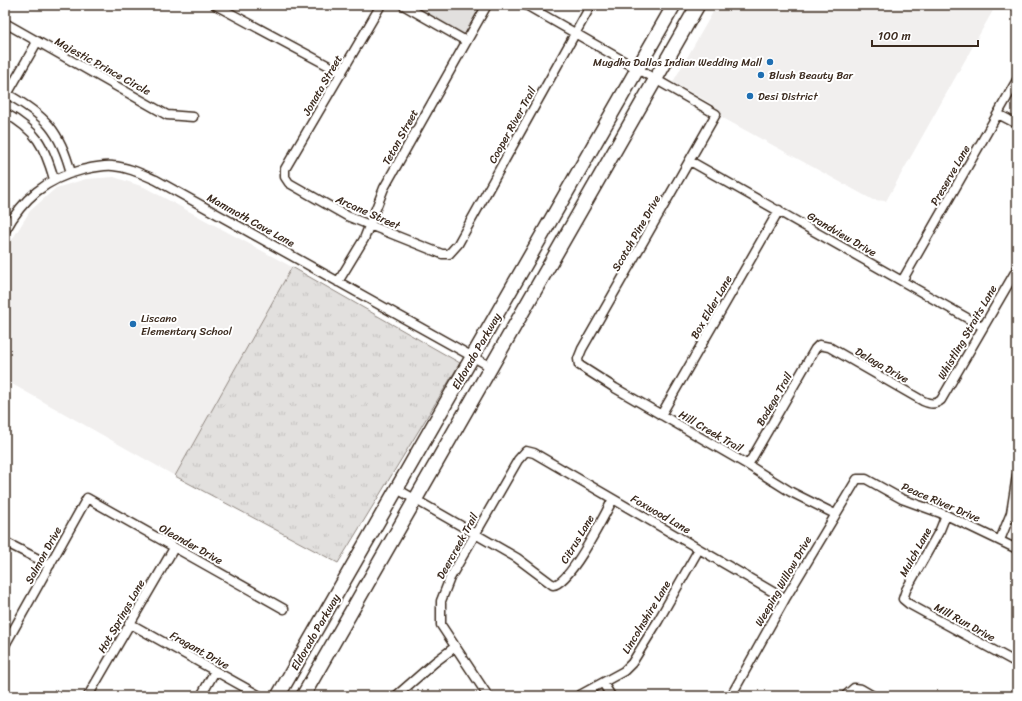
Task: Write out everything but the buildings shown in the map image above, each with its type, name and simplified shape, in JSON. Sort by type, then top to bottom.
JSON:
[{"type":"main road","name":"Eldorado Parkway","points":[[278,696],[674,5]]},
{"type":"main road","name":"Eldorado Parkway","points":[[304,696],[698,5]]},
{"type":"street","points":[[215,5],[342,73]]},
{"type":"street","name":"Jonata Street","points":[[285,177],[285,169],[342,73],[380,5]]},
{"type":"street","points":[[403,5],[466,41]]},
{"type":"street","name":"Teton Street","points":[[338,282],[364,239],[384,188],[487,5]]},
{"type":"street","points":[[526,5],[656,81]]},
{"type":"street","name":"Cooper River Trail","points":[[449,254],[458,244],[591,5]]},
{"type":"street","name":"Majestic Prince Circle","points":[[5,24],[167,115],[193,117]]},
{"type":"street","points":[[37,42],[6,96],[32,109],[52,128],[63,149],[71,173]]},
{"type":"street","name":"Preserve Lane","points":[[902,281],[1017,80]]},
{"type":"street","name":"Scotch Pine Drive","points":[[578,363],[582,349],[716,114],[656,81]]},
{"type":"street","points":[[5,113],[23,124],[38,138],[47,157],[54,179]]},
{"type":"street","points":[[998,114],[1017,124]]},
{"type":"street","name":"Grandview Drive","points":[[690,161],[779,210],[983,327]]},
{"type":"street","name":"Mammoth Cave Lane","points":[[5,231],[22,205],[36,192],[54,179],[71,173],[112,166],[136,171],[156,180],[472,358],[491,366]]},
{"type":"street","name":"Arcane Street","points":[[285,177],[289,183],[323,203],[369,225],[435,252],[449,254]]},
{"type":"street","name":"Box Elder Lane","points":[[661,415],[779,210]]},
{"type":"street","name":"Whistling Straits Lane","points":[[934,404],[941,400],[1017,268]]},
{"type":"street","name":"Delaga Drive","points":[[820,345],[829,347],[923,401],[934,404]]},
{"type":"street","name":"Bodega Trail","points":[[748,465],[815,349],[820,345]]},
{"type":"street","name":"Hill Creek Trail","points":[[578,363],[583,369],[748,465],[791,492],[835,514]]},
{"type":"street","name":"Foxwood Lane","points":[[526,451],[534,453],[785,599]]},
{"type":"street","name":"Deercreek Trail","points":[[488,696],[441,625],[441,601],[450,578],[520,458],[526,451]]},
{"type":"street","points":[[1000,540],[1012,513],[1017,475]]},
{"type":"street","name":"Weeping Willow Drive","points":[[730,696],[785,599],[857,479]]},
{"type":"street","name":"Peace River Drive","points":[[857,479],[866,479],[902,499],[946,515],[1017,549]]},
{"type":"street","points":[[397,489],[475,534]]},
{"type":"street","name":"Oleander Drive","points":[[88,498],[284,609]]},
{"type":"street","name":"Salmon Drive","points":[[5,645],[88,498]]},
{"type":"street","name":"Citrus Lane","points":[[475,534],[517,558],[552,585],[555,585],[562,582],[573,568],[613,499]]},
{"type":"street","name":"Mulch Lane","points":[[903,599],[906,590],[940,530],[946,515]]},
{"type":"street","points":[[5,542],[50,565]]},
{"type":"street","name":"Hot Springs Lane","points":[[88,696],[129,623],[174,548]]},
{"type":"street","name":"Lincolnshire Lane","points":[[578,696],[624,671],[634,659],[699,549]]},
{"type":"street","name":"Mill Run Drive","points":[[903,599],[909,604],[1017,663]]},
{"type":"street","name":"Fragant Drive","points":[[129,623],[260,696]]},
{"type":"street","points":[[396,696],[435,662],[455,647]]},
{"type":"street","points":[[201,696],[215,671]]},
{"type":"street","points":[[604,683],[611,696]]},
{"type":"street","points":[[845,696],[854,688],[861,689],[873,696]]},
{"type":"shaded area","points":[[717,5],[996,5],[886,201],[873,200],[723,118],[712,104],[673,82]]},
{"type":"shaded area","name":"Liscano Elementary School","points":[[114,177],[144,187],[292,267],[175,476],[5,380],[5,251],[30,211],[56,188],[86,179]]},
{"type":"green space","points":[[412,5],[482,5],[464,35]]},
{"type":"green space","points":[[292,267],[460,363],[338,563],[175,476]]},
{"type":"place","name":"Mugdha Dallas Indian Wedding Mall","points":[[770,62]]},
{"type":"place","name":"Blush Beauty Bar","points":[[761,75]]},
{"type":"place","name":"Desi District","points":[[750,96]]},
{"type":"place","name":"Liscano Elementary School","points":[[133,324]]}]
